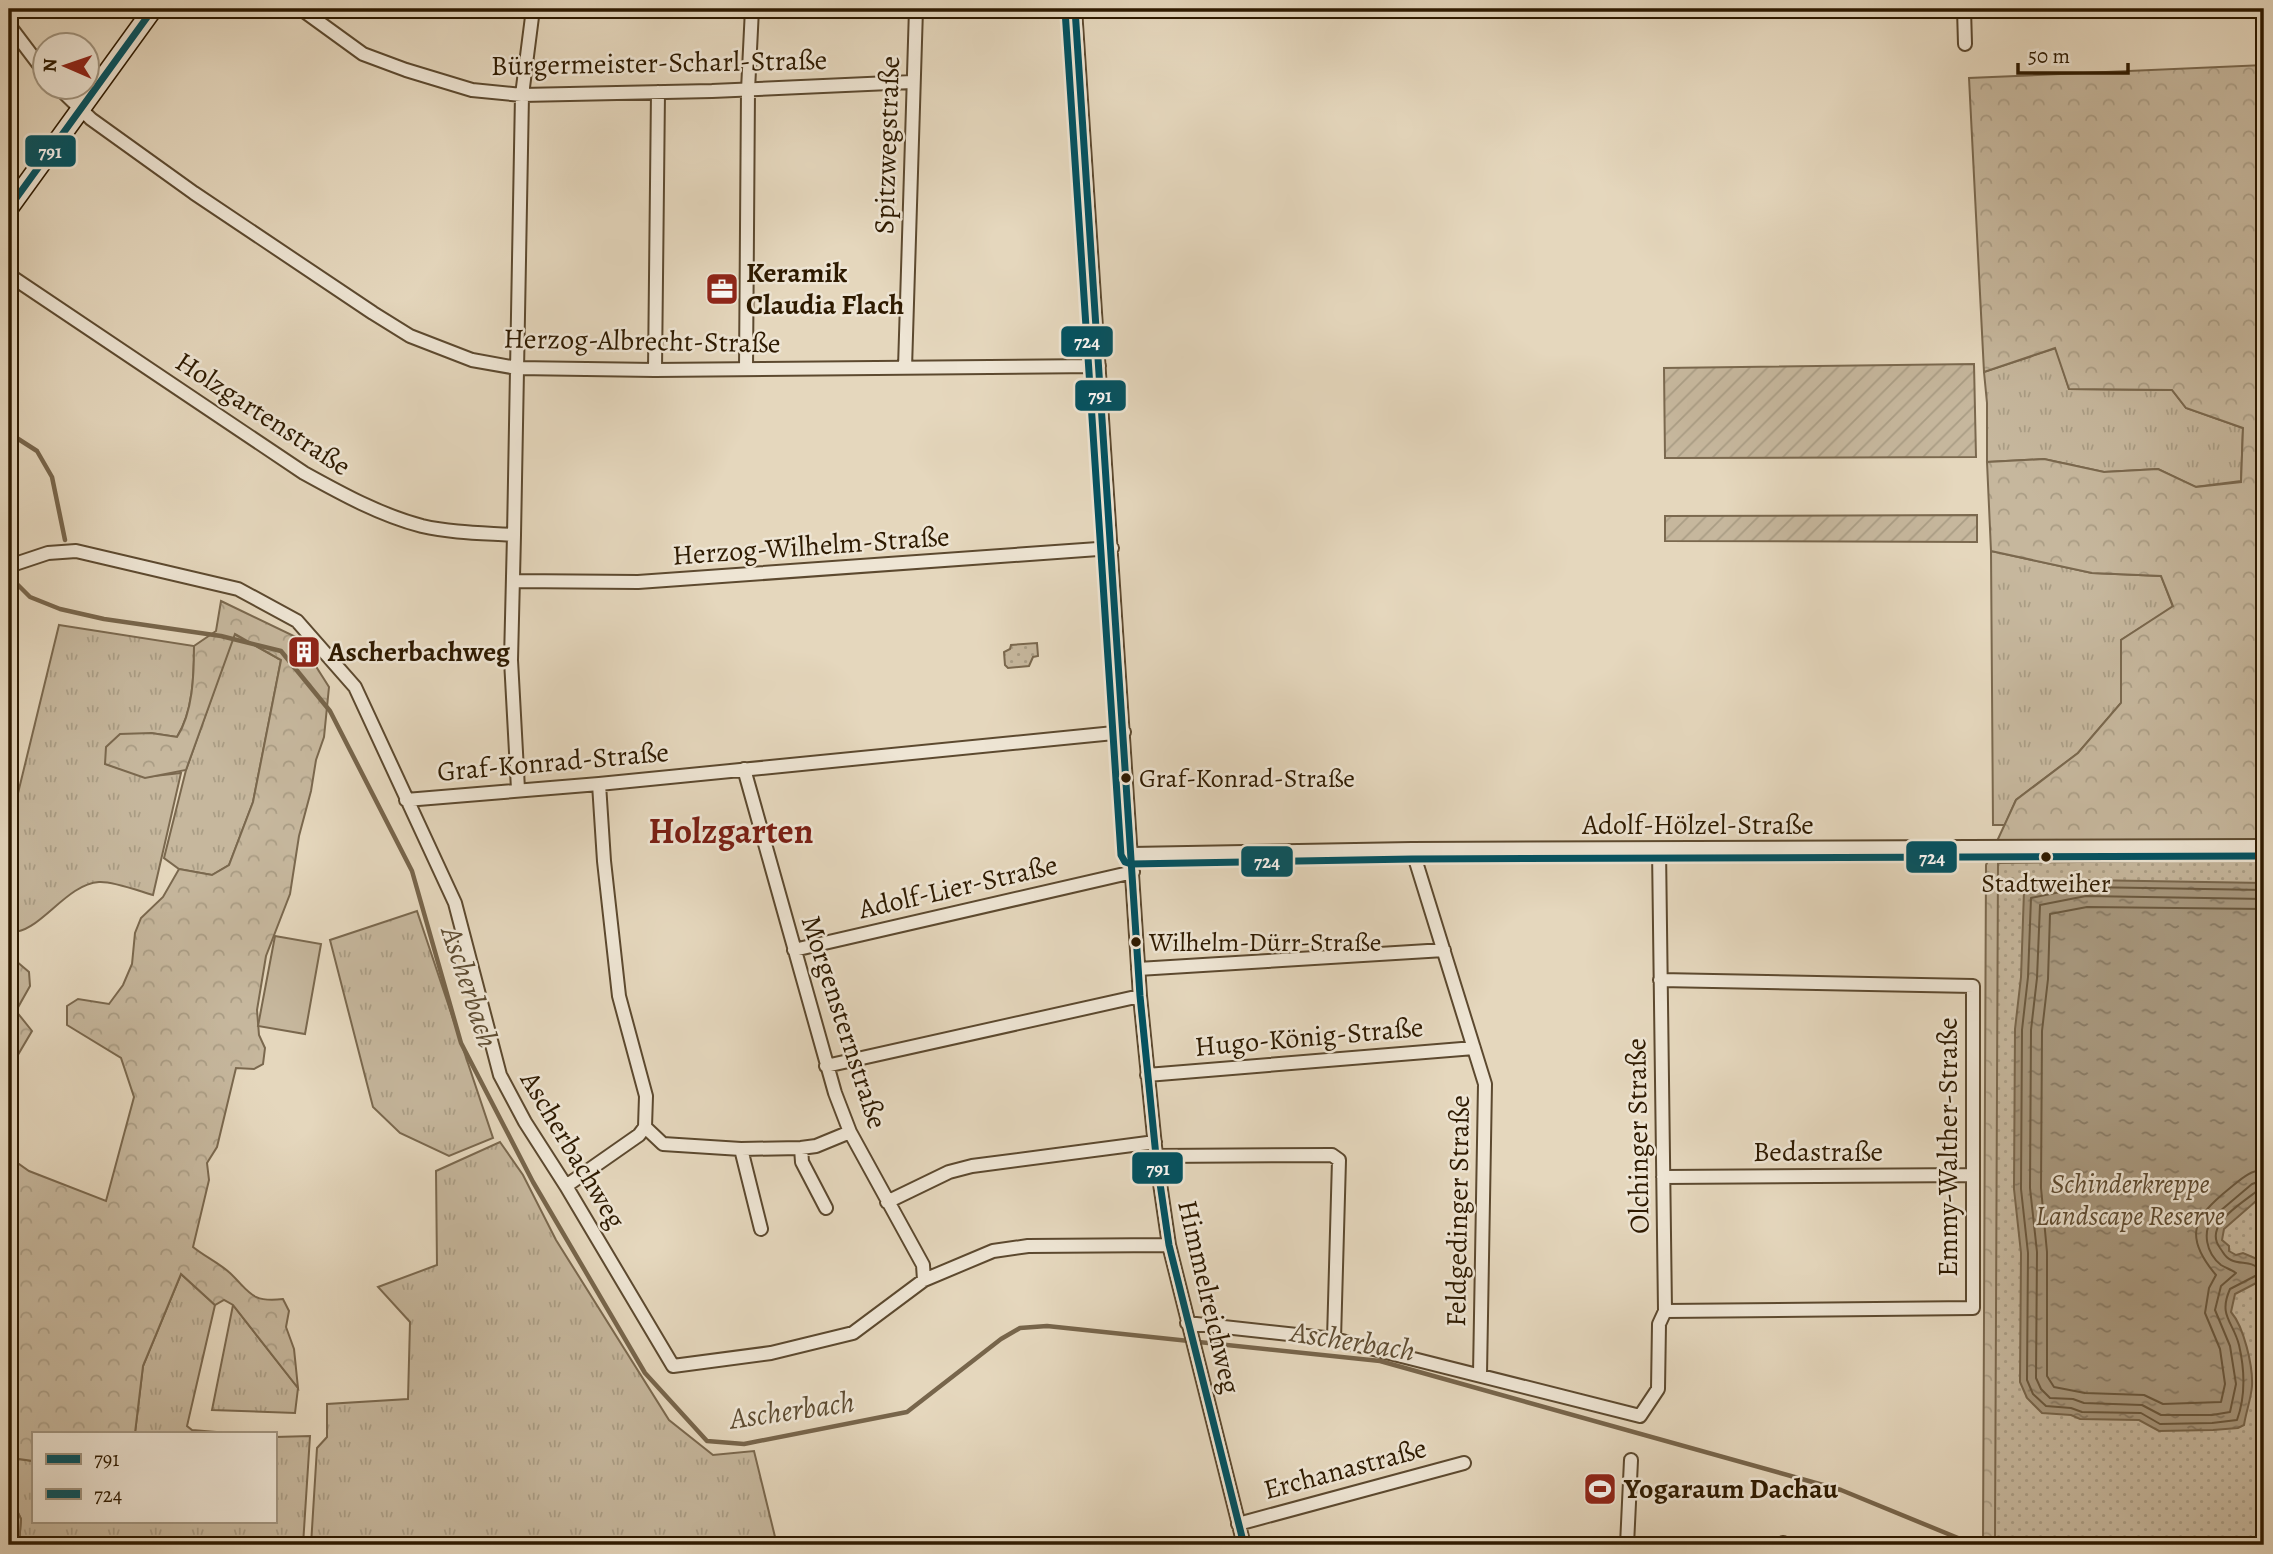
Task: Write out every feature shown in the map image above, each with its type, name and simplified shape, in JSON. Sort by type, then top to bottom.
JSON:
[{"type":"street","points":[[9,208],[153,9]]},
{"type":"street","name":"Bürgermeister-Scharl-Straße","points":[[301,9],[363,54],[464,88],[522,95],[748,90],[912,82]]},
{"type":"street","points":[[519,789],[511,660],[522,95],[533,9]]},
{"type":"street","points":[[746,369],[748,90],[752,9]]},
{"type":"street","name":"Spitzwegstraße","points":[[905,368],[916,9]]},
{"type":"street","name":"Himmelreichweg","points":[[1075,9],[1147,1075],[1169,1245],[1244,1545]]},
{"type":"street","points":[[1964,9],[1965,44]]},
{"type":"street","points":[[9,25],[32,55]]},
{"type":"street","points":[[655,370],[657,92]]},
{"type":"street","name":"Herzog-Albrecht-Straße","points":[[73,102],[194,193],[410,336],[466,358],[517,368],[655,370],[1099,366]]},
{"type":"street","name":"Holzgartenstraße","points":[[9,275],[303,473],[347,497],[396,518],[425,526],[514,535]]},
{"type":"street","name":"Herzog-Wilhelm-Straße","points":[[513,581],[666,581],[1112,548]]},
{"type":"street","name":"Ascherbachweg","points":[[10,566],[48,553],[76,551],[238,589],[297,621],[355,687],[454,903],[500,1075],[524,1122],[566,1186],[673,1366],[771,1353],[853,1333],[924,1280]]},
{"type":"street","name":"Graf-Konrad-Straße","points":[[406,800],[1124,732]]},
{"type":"street","name":"Morgensternstraße","points":[[744,769],[826,1066],[850,1132],[923,1265],[924,1280]]},
{"type":"street","points":[[566,1186],[639,1135],[645,1127],[646,1096],[619,996],[604,861],[599,783]]},
{"type":"street","name":"Adolf-Hölzel-Straße","points":[[1131,854],[1412,849],[2264,846]]},
{"type":"street","name":"Feldgedinger Straße","points":[[1412,849],[1485,1084],[1480,1374]]},
{"type":"street","name":"Olchinger Straße","points":[[1480,1374],[1640,1416],[1658,1389],[1659,1324],[1665,1311],[1659,849]]},
{"type":"street","name":"Adolf-Lier-Straße","points":[[794,950],[1133,872]]},
{"type":"street","points":[[1139,969],[1444,950]]},
{"type":"street","name":"Emmy-Walther-Straße","points":[[1661,980],[1973,986],[1973,1308],[1665,1311]]},
{"type":"street","points":[[826,1066],[1140,996]]},
{"type":"street","name":"Hugo-König-Straße","points":[[1147,1075],[1474,1048]]},
{"type":"street","points":[[645,1127],[663,1144],[741,1149],[816,1146],[850,1132]]},
{"type":"street","points":[[887,1202],[949,1172],[972,1166],[1155,1142]]},
{"type":"street","points":[[801,1148],[802,1162],[826,1208]]},
{"type":"street","points":[[741,1149],[761,1229]]},
{"type":"street","points":[[1156,1156],[1332,1155],[1339,1160],[1334,1339]]},
{"type":"street","name":"Bedastraße","points":[[1663,1177],[1973,1175]]},
{"type":"street","points":[[924,1280],[993,1251],[1028,1246],[1169,1245]]},
{"type":"street","points":[[1188,1328],[1334,1339],[1480,1374]]},
{"type":"street","points":[[1627,1545],[1631,1460]]},
{"type":"street","name":"Erchanastraße","points":[[1238,1524],[1464,1463]]},
{"type":"green space","name":"Schinderkreppe Landscape Reserve","points":[[2264,65],[2264,1545],[1983,1545],[1986,865],[2016,800],[2078,753],[2121,703],[2121,640],[2173,606],[2161,576],[2092,573],[1991,551],[1987,462],[2044,459],[2104,472],[2158,469],[2196,487],[2241,482],[2243,428],[2186,408],[2172,390],[2069,389],[2055,348],[1984,372],[1969,78]]},
{"type":"green space","points":[[2056,348],[2069,389],[2172,390],[2186,408],[2243,428],[2241,481],[2195,487],[2158,469],[2104,472],[2044,459],[1987,462],[1984,372]]},
{"type":"green space","points":[[1974,364],[1976,457],[1665,458],[1664,368]]},
{"type":"green space","points":[[1977,515],[1977,542],[1665,541],[1665,516]]},
{"type":"green space","points":[[1991,551],[2092,573],[2161,576],[2173,607],[2121,640],[2121,703],[2078,753],[2016,800],[2005,825],[1993,825]]},
{"type":"green space","points":[[221,601],[298,638],[329,687],[324,737],[316,760],[299,836],[290,894],[266,956],[257,1010],[259,1035],[265,1048],[263,1064],[254,1069],[236,1068],[217,1147],[207,1163],[209,1180],[193,1247],[226,1269],[257,1298],[283,1299],[289,1311],[286,1327],[294,1349],[298,1388],[233,1305],[224,1300],[215,1305],[181,1274],[143,1366],[135,1432],[32,1432],[32,1461],[19,1459],[9,1463],[9,1157],[29,1171],[106,1201],[134,1097],[121,1058],[67,1025],[67,1006],[78,999],[109,1004],[123,985],[132,964],[135,933],[141,918],[163,897],[179,869],[212,875],[229,865],[253,802],[281,660],[235,634],[186,770],[145,778],[105,764],[106,747],[120,734],[151,733],[177,737],[189,705],[194,646],[216,631]]},
{"type":"green space","points":[[59,625],[194,646],[189,705],[177,737],[151,733],[106,764],[145,777],[181,773],[153,895],[111,883],[87,885],[75,891],[31,926],[9,932],[9,830]]},
{"type":"green space","points":[[234,634],[281,660],[253,802],[229,865],[212,875],[179,869],[164,858],[186,770]]},
{"type":"green space","points":[[1037,643],[1038,656],[1033,657],[1029,666],[1008,668],[1005,665],[1004,652],[1010,649],[1011,645]]},
{"type":"green space","name":"Stadtweiher","points":[[2264,860],[2264,1545],[2020,1545],[1995,1537],[1998,863]]},
{"type":"green space","points":[[417,911],[493,1138],[449,1156],[400,1133],[373,1107],[330,940]]},
{"type":"green space","points":[[275,936],[321,944],[305,1034],[258,1026]]},
{"type":"green space","points":[[9,955],[29,972],[30,986],[16,1011],[32,1031],[9,1070]]},
{"type":"green space","points":[[500,1142],[523,1175],[556,1240],[669,1420],[713,1455],[754,1451],[777,1545],[311,1545],[317,1448],[327,1437],[327,1404],[408,1399],[410,1322],[378,1287],[437,1265],[436,1171]]},
{"type":"green space","points":[[181,1274],[215,1305],[187,1426],[192,1430],[217,1432],[135,1432],[143,1366]]},
{"type":"green space","points":[[233,1305],[298,1388],[295,1413],[212,1410]]},
{"type":"green space","points":[[310,1436],[303,1545],[19,1545],[21,1519],[9,1494],[9,1463],[19,1459],[32,1461],[32,1522],[276,1522],[276,1437]]},
{"type":"green space","points":[[9,1494],[21,1519],[19,1545],[9,1545]]},
{"type":"water","name":"Stadtweiher","points":[[2084,880],[2264,883],[2264,1194],[2224,1229],[2222,1240],[2229,1246],[2229,1251],[2236,1255],[2243,1253],[2264,1262],[2262,1280],[2235,1294],[2231,1312],[2244,1337],[2252,1378],[2244,1425],[2238,1428],[2159,1431],[2139,1420],[2080,1419],[2071,1415],[2042,1413],[2027,1398],[2020,1382],[2021,1253],[2014,1189],[2015,1029],[2021,977],[2024,891]]},
{"type":"waterway","points":[[9,433],[37,451],[52,477],[65,540]]},
{"type":"waterway","name":"Ascherbach","points":[[9,576],[30,597],[60,609],[104,619],[221,636],[281,651],[330,711],[412,871],[461,1043],[533,1182],[645,1373],[707,1441],[744,1444],[907,1412],[1001,1339],[1020,1328],[1047,1326],[1380,1361],[1841,1490],[1975,1545]]},
{"type":"transit line","name":"791","points":[[9,208],[153,9]]},
{"type":"transit line","name":"791","points":[[1075,9],[1140,996],[1156,1156],[1169,1245],[1244,1545]]},
{"type":"transit line","name":"724","points":[[1065,10],[1121,855],[1125,862],[2264,856]]},
{"type":"place","name":"Keramik Claudia Flach","points":[[722,289]]},
{"type":"place","name":"Ascherbachweg","points":[[304,652]]},
{"type":"place","name":"Graf-Konrad-Straße","points":[[1126,778]]},
{"type":"place","name":"Stadtweiher","points":[[2046,857]]},
{"type":"place","name":"Wilhelm-Dürr-Straße","points":[[1136,942]]},
{"type":"place","name":"Yogaraum Dachau","points":[[1600,1489]]},
{"type":"district","name":"Holzgarten","points":[[731,831]]}]
